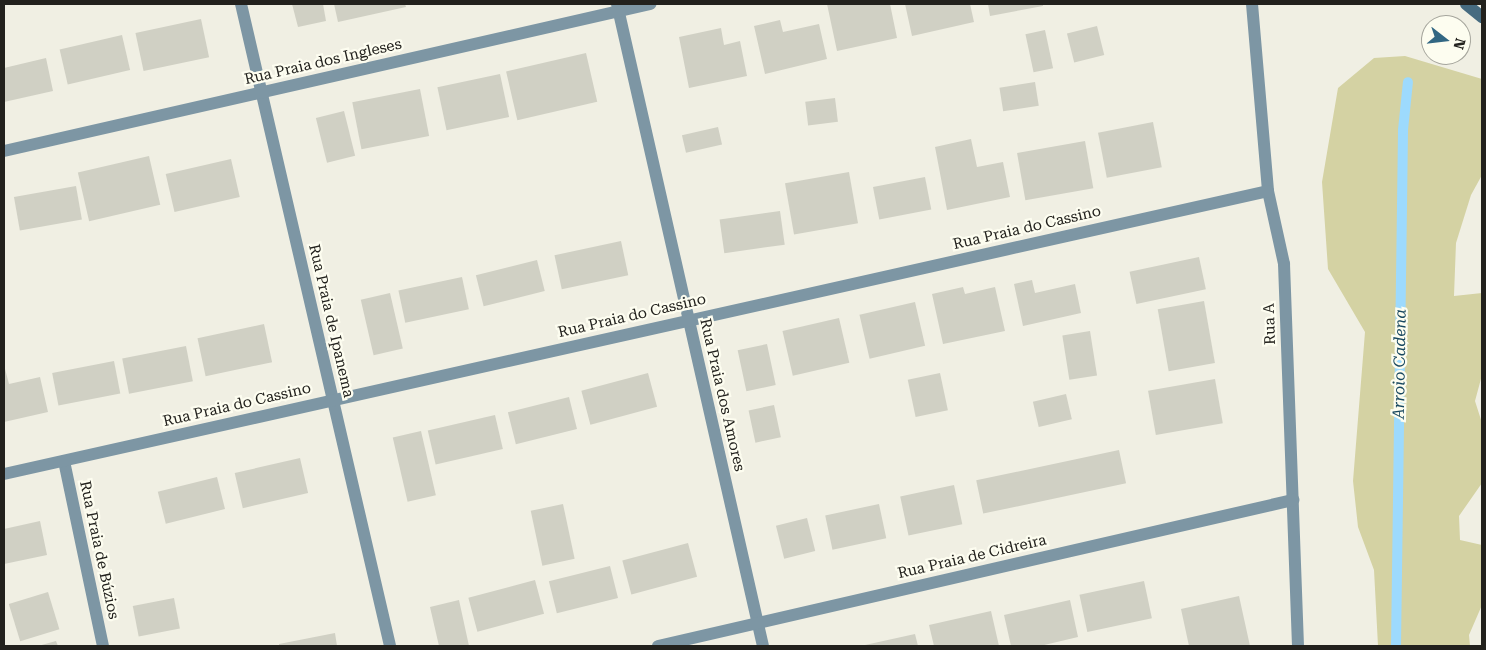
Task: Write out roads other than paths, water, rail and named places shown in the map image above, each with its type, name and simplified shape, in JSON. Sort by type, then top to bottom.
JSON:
[{"type":"main road","points":[[1466,4],[1482,17]]},
{"type":"street","name":"Rua Praia de Ipanema","points":[[241,4],[390,646]]},
{"type":"street","name":"Rua Praia dos Ingleses","points":[[4,151],[262,92],[617,7],[650,4]]},
{"type":"street","name":"Rua A","points":[[1252,4],[1268,191],[1284,264],[1298,646]]},
{"type":"street","name":"Rua Praia dos Amores","points":[[617,7],[763,646]]},
{"type":"street","name":"Rua Praia do Cassino","points":[[4,474],[1268,191]]},
{"type":"street","name":"Rua Praia de Búzios","points":[[64,461],[103,646]]},
{"type":"street","name":"Rua Praia de Cidreira","points":[[658,646],[1294,500]]},
{"type":"waterway","name":"Arroio Cadena","points":[[1396,646],[1403,130],[1408,82]]}]
